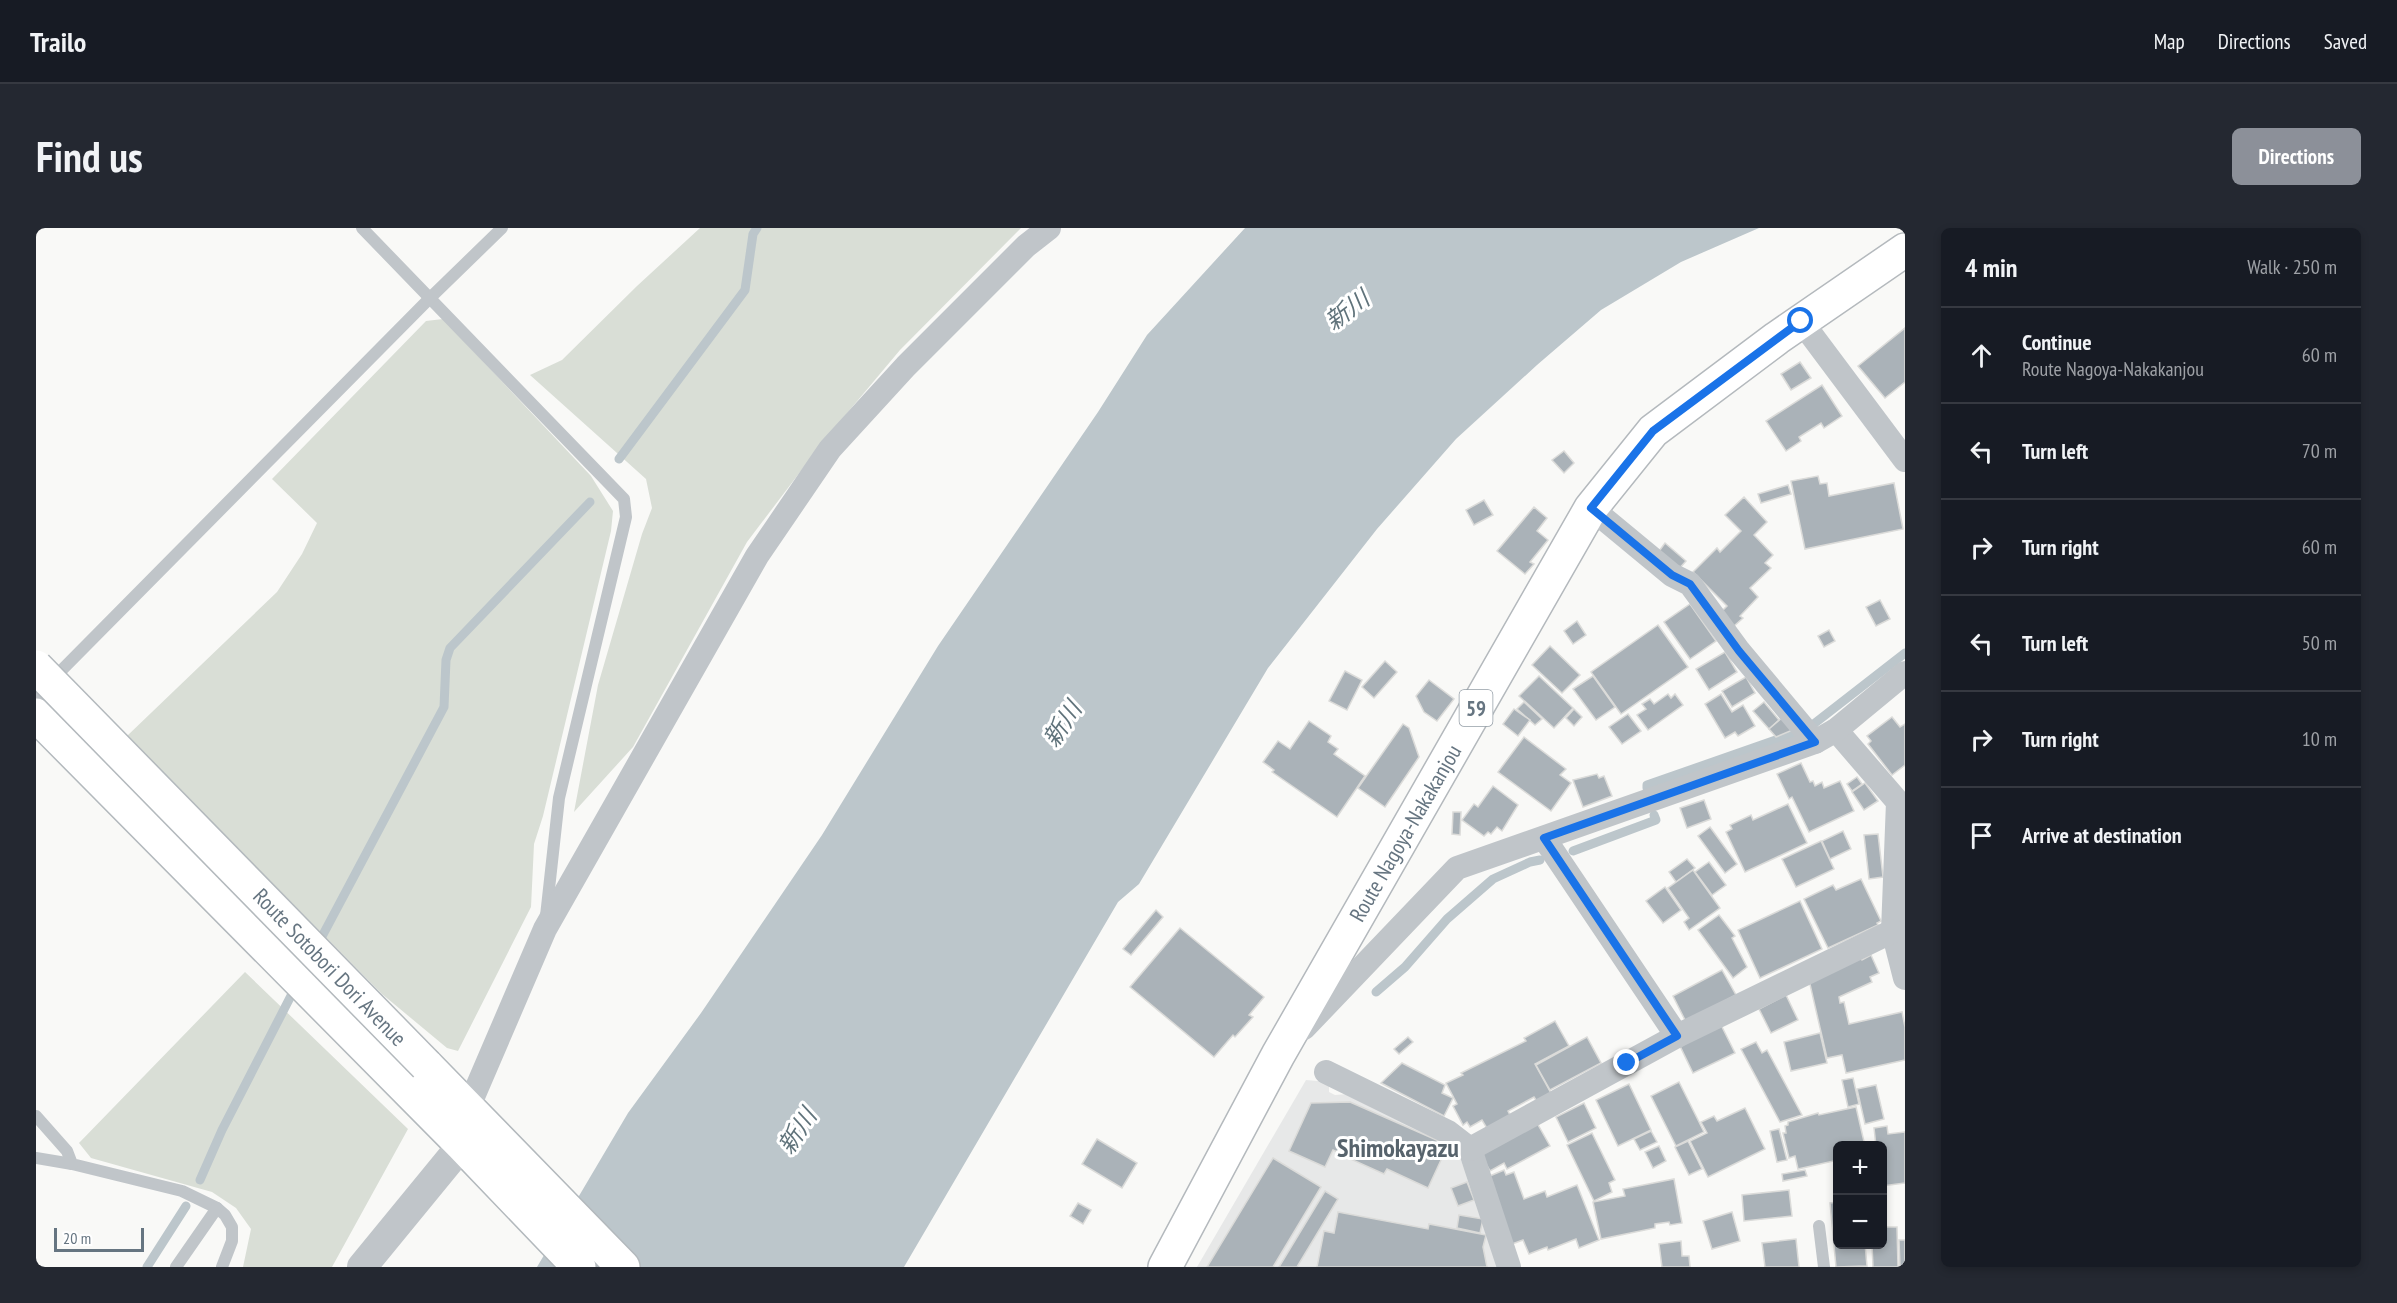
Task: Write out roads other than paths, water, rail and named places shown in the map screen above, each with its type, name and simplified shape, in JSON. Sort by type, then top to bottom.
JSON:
[{"type":"main road","name":"Route Nagoya-Nakakanjou","points":[[1165,1267],[1278,1055],[1591,508],[1653,431],[1801,321],[1905,250]]},
{"type":"main road","name":"Route Sotobori Dori Avenue","points":[[36,667],[426,1065],[469,1106],[509,1172],[579,1267]]},
{"type":"main road","name":"Route Sotobori Dori Avenue","points":[[36,716],[462,1145],[509,1172],[623,1267]]},
{"type":"street","points":[[362,1267],[462,1145],[469,1106],[545,928],[757,556],[831,449],[906,366],[1026,246],[1049,228]]},
{"type":"street","points":[[1801,321],[1904,458]]},
{"type":"street","points":[[1591,508],[1672,575],[1690,584],[1739,651],[1815,742]]},
{"type":"street","points":[[1278,1055],[1457,868],[1815,742],[1836,730],[1905,673]]},
{"type":"street","points":[[1836,730],[1902,801],[1893,931],[1905,978]]},
{"type":"street","points":[[1544,838],[1677,1036]]},
{"type":"street","points":[[1470,1149],[1677,1036],[1893,931]]},
{"type":"street","points":[[1326,1072],[1448,1132],[1470,1149],[1509,1267]]},
{"type":"lane","points":[[362,228],[624,499],[626,517],[560,798],[545,928]]},
{"type":"lane","points":[[36,696],[502,228]]},
{"type":"lane","points":[[36,1116],[67,1151],[72,1164]]},
{"type":"lane","points":[[36,1158],[72,1164],[182,1191],[217,1208],[225,1215],[232,1227],[232,1241],[222,1267]]},
{"type":"lane","points":[[176,1267],[217,1208]]},
{"type":"lane","points":[[1819,1226],[1824,1267]]},
{"type":"water","name":"新川","points":[[1245,228],[1759,228],[1681,262],[1601,310],[1456,439],[1377,529],[1268,668],[1139,884],[1118,902],[904,1267],[537,1267],[628,1113],[701,1013],[822,835],[938,646],[1098,412],[1147,335]]},
{"type":"waterway","points":[[619,459],[745,290],[753,234],[757,228]]},
{"type":"waterway","points":[[318,944],[444,707],[446,660],[450,648],[590,502]]},
{"type":"waterway","points":[[1815,723],[1905,653]]},
{"type":"waterway","points":[[1647,788],[1647,785],[1796,733]]},
{"type":"waterway","points":[[1573,851],[1656,820],[1654,815]]},
{"type":"waterway","points":[[1376,992],[1405,967],[1447,919],[1493,879],[1530,862],[1540,860]]},
{"type":"waterway","points":[[200,1180],[222,1130],[296,986]]},
{"type":"waterway","points":[[147,1267],[186,1206]]},
{"type":"district","name":"Shimokayazu","points":[[1398,1147]]}]
